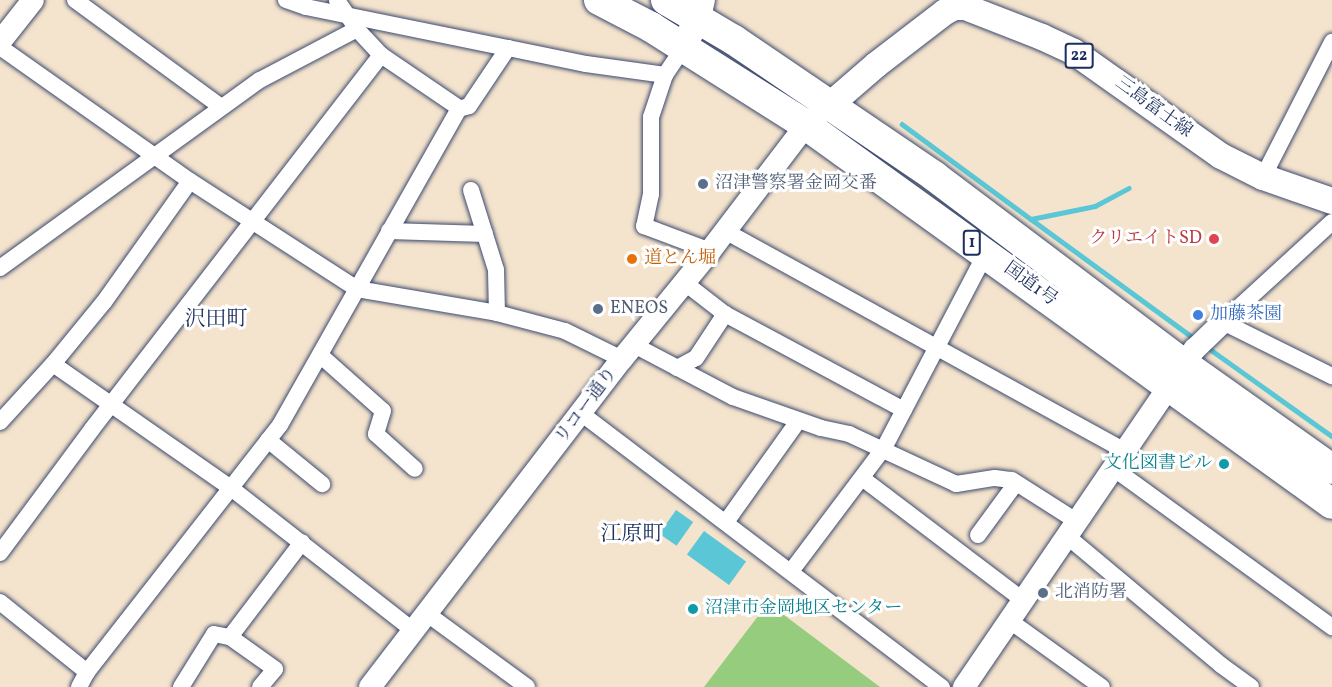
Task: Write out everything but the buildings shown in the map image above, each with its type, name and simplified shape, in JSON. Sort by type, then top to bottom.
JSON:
[{"type":"highway","name":"国道1号","points":[[599,0],[683,48],[806,125],[986,253],[1178,376],[1332,469]]},
{"type":"highway","name":"国道1号","points":[[666,0],[700,9],[934,176],[1332,504]]},
{"type":"main road","points":[[0,42],[33,0]]},
{"type":"main road","name":"三島富士線","points":[[831,104],[957,3],[1074,52],[1207,147],[1263,177],[1332,201]]},
{"type":"main road","points":[[683,48],[700,9]]},
{"type":"main road","name":"リコー通り","points":[[370,687],[806,125],[831,104]]},
{"type":"main road","points":[[964,687],[1195,349],[1223,322]]},
{"type":"street","points":[[75,0],[221,107]]},
{"type":"street","points":[[286,0],[353,23],[508,48],[586,64],[665,75]]},
{"type":"street","points":[[336,0],[381,55],[458,109]]},
{"type":"street","points":[[0,268],[221,107],[260,80],[353,23]]},
{"type":"street","points":[[1263,177],[1332,42]]},
{"type":"street","points":[[0,47],[153,156],[357,289],[497,313],[565,331],[677,369],[733,397],[798,421],[849,434],[884,448],[956,484],[995,478],[1016,483],[1073,530],[1221,665],[1251,687]]},
{"type":"street","points":[[0,602],[83,680],[280,425],[458,109],[469,106],[508,48]]},
{"type":"street","points":[[683,48],[665,75],[651,117],[651,194],[644,226],[710,251]]},
{"type":"street","points":[[0,553],[381,55]]},
{"type":"street","points":[[0,422],[53,364],[104,302],[190,180]]},
{"type":"street","points":[[471,190],[496,270],[497,313]]},
{"type":"street","points":[[1332,222],[1223,322],[1332,376]]},
{"type":"street","points":[[389,231],[485,234]]},
{"type":"street","points":[[725,231],[938,347],[1119,459],[1332,627]]},
{"type":"street","points":[[792,570],[884,448],[986,253]]},
{"type":"street","points":[[685,283],[725,314],[904,411]]},
{"type":"street","points":[[677,369],[696,358],[725,314]]},
{"type":"street","points":[[320,355],[383,411],[376,434],[415,469]]},
{"type":"street","points":[[53,364],[231,488],[302,542],[419,621],[527,687]]},
{"type":"street","points":[[582,414],[792,570],[942,687]]},
{"type":"street","points":[[726,522],[798,421]]},
{"type":"street","points":[[268,440],[322,484]]},
{"type":"street","points":[[862,478],[1024,601]]},
{"type":"street","points":[[978,535],[1016,483]]},
{"type":"street","points":[[230,637],[302,542]]},
{"type":"street","points":[[1010,621],[1102,687]]},
{"type":"street","points":[[181,687],[214,634],[230,637],[275,669],[260,687]]},
{"type":"green space","points":[[768,603],[880,687],[704,687]]},
{"type":"water","points":[[676,510],[693,522],[677,546],[659,534]]},
{"type":"water","points":[[704,531],[746,562],[729,585],[687,554]]},
{"type":"waterway","points":[[902,124],[1031,219],[1095,206],[1129,188]]},
{"type":"waterway","points":[[1031,219],[1195,339]]},
{"type":"waterway","points":[[1207,347],[1332,436]]},
{"type":"place","name":"沼津警察署金岡交番","points":[[703,184]]},
{"type":"place","name":"クリエイトSD","points":[[1214,239]]},
{"type":"place","name":"道とん堀","points":[[632,259]]},
{"type":"place","name":"ENEOS","points":[[598,309]]},
{"type":"place","name":"加藤茶園","points":[[1198,315]]},
{"type":"place","name":"文化図書ビル","points":[[1224,464]]},
{"type":"place","name":"北消防署","points":[[1043,593]]},
{"type":"place","name":"沼津市金岡地区センター","points":[[693,609]]},
{"type":"district","name":"沢田町","points":[[216,320]]},
{"type":"district","name":"江原町","points":[[632,535]]}]
